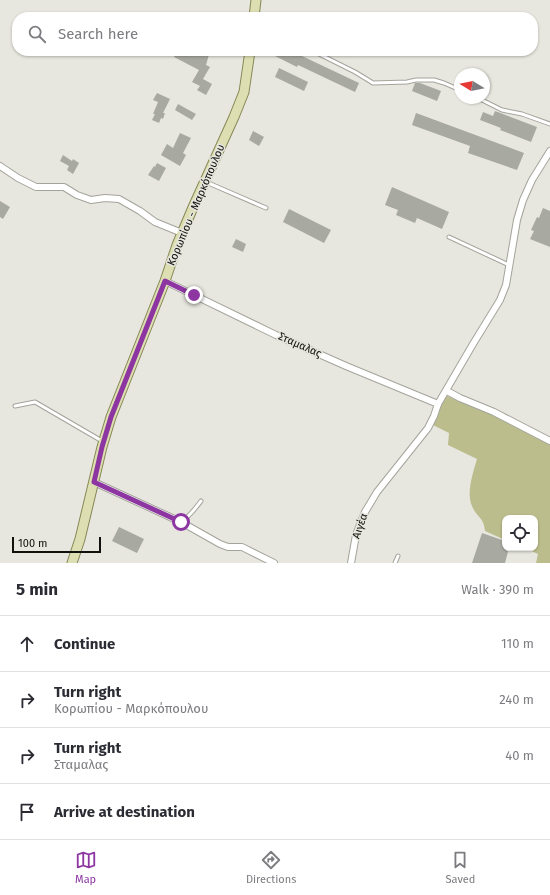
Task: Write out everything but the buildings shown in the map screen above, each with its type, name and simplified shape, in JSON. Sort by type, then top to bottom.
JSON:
[{"type":"main road","points":[[255,12],[256,0]]},
{"type":"main road","name":"Κορωπίου - Μαρκόπουλου","points":[[72,563],[80,539],[111,417],[165,281],[182,233],[244,92],[249,56]]},
{"type":"street","name":"Αιγέα","points":[[351,563],[356,535],[365,512],[377,492],[428,428],[438,404],[500,300],[506,285],[516,226],[523,200],[532,180],[550,151]]},
{"type":"street","points":[[0,166],[18,178],[36,187],[64,187],[77,195],[91,200],[105,198],[119,199],[155,222],[182,233]]},
{"type":"street","name":"Σταμαλας","points":[[165,281],[346,366],[438,404]]},
{"type":"street","points":[[446,391],[494,412],[550,441]]},
{"type":"street","points":[[94,482],[181,522],[220,544],[228,547],[242,547],[274,563]]},
{"type":"lane","points":[[323,56],[373,83],[434,80],[444,82],[454,87]]},
{"type":"lane","points":[[490,104],[502,110],[522,114],[550,124]]},
{"type":"lane","points":[[204,181],[266,208]]},
{"type":"lane","points":[[449,237],[509,265]]},
{"type":"lane","points":[[15,406],[35,402],[104,442]]},
{"type":"lane","points":[[181,522],[194,511],[201,500]]},
{"type":"lane","points":[[395,563],[398,556]]},
{"type":"green space","points":[[447,396],[493,415],[550,445],[550,563],[536,563],[538,554],[532,551],[538,551],[538,515],[502,515],[502,539],[485,531],[482,520],[474,510],[470,501],[471,483],[477,459],[448,445],[449,433],[433,425],[440,407]]},
{"type":"route","points":[[181,522],[94,482],[111,417],[165,281],[194,295]]}]
